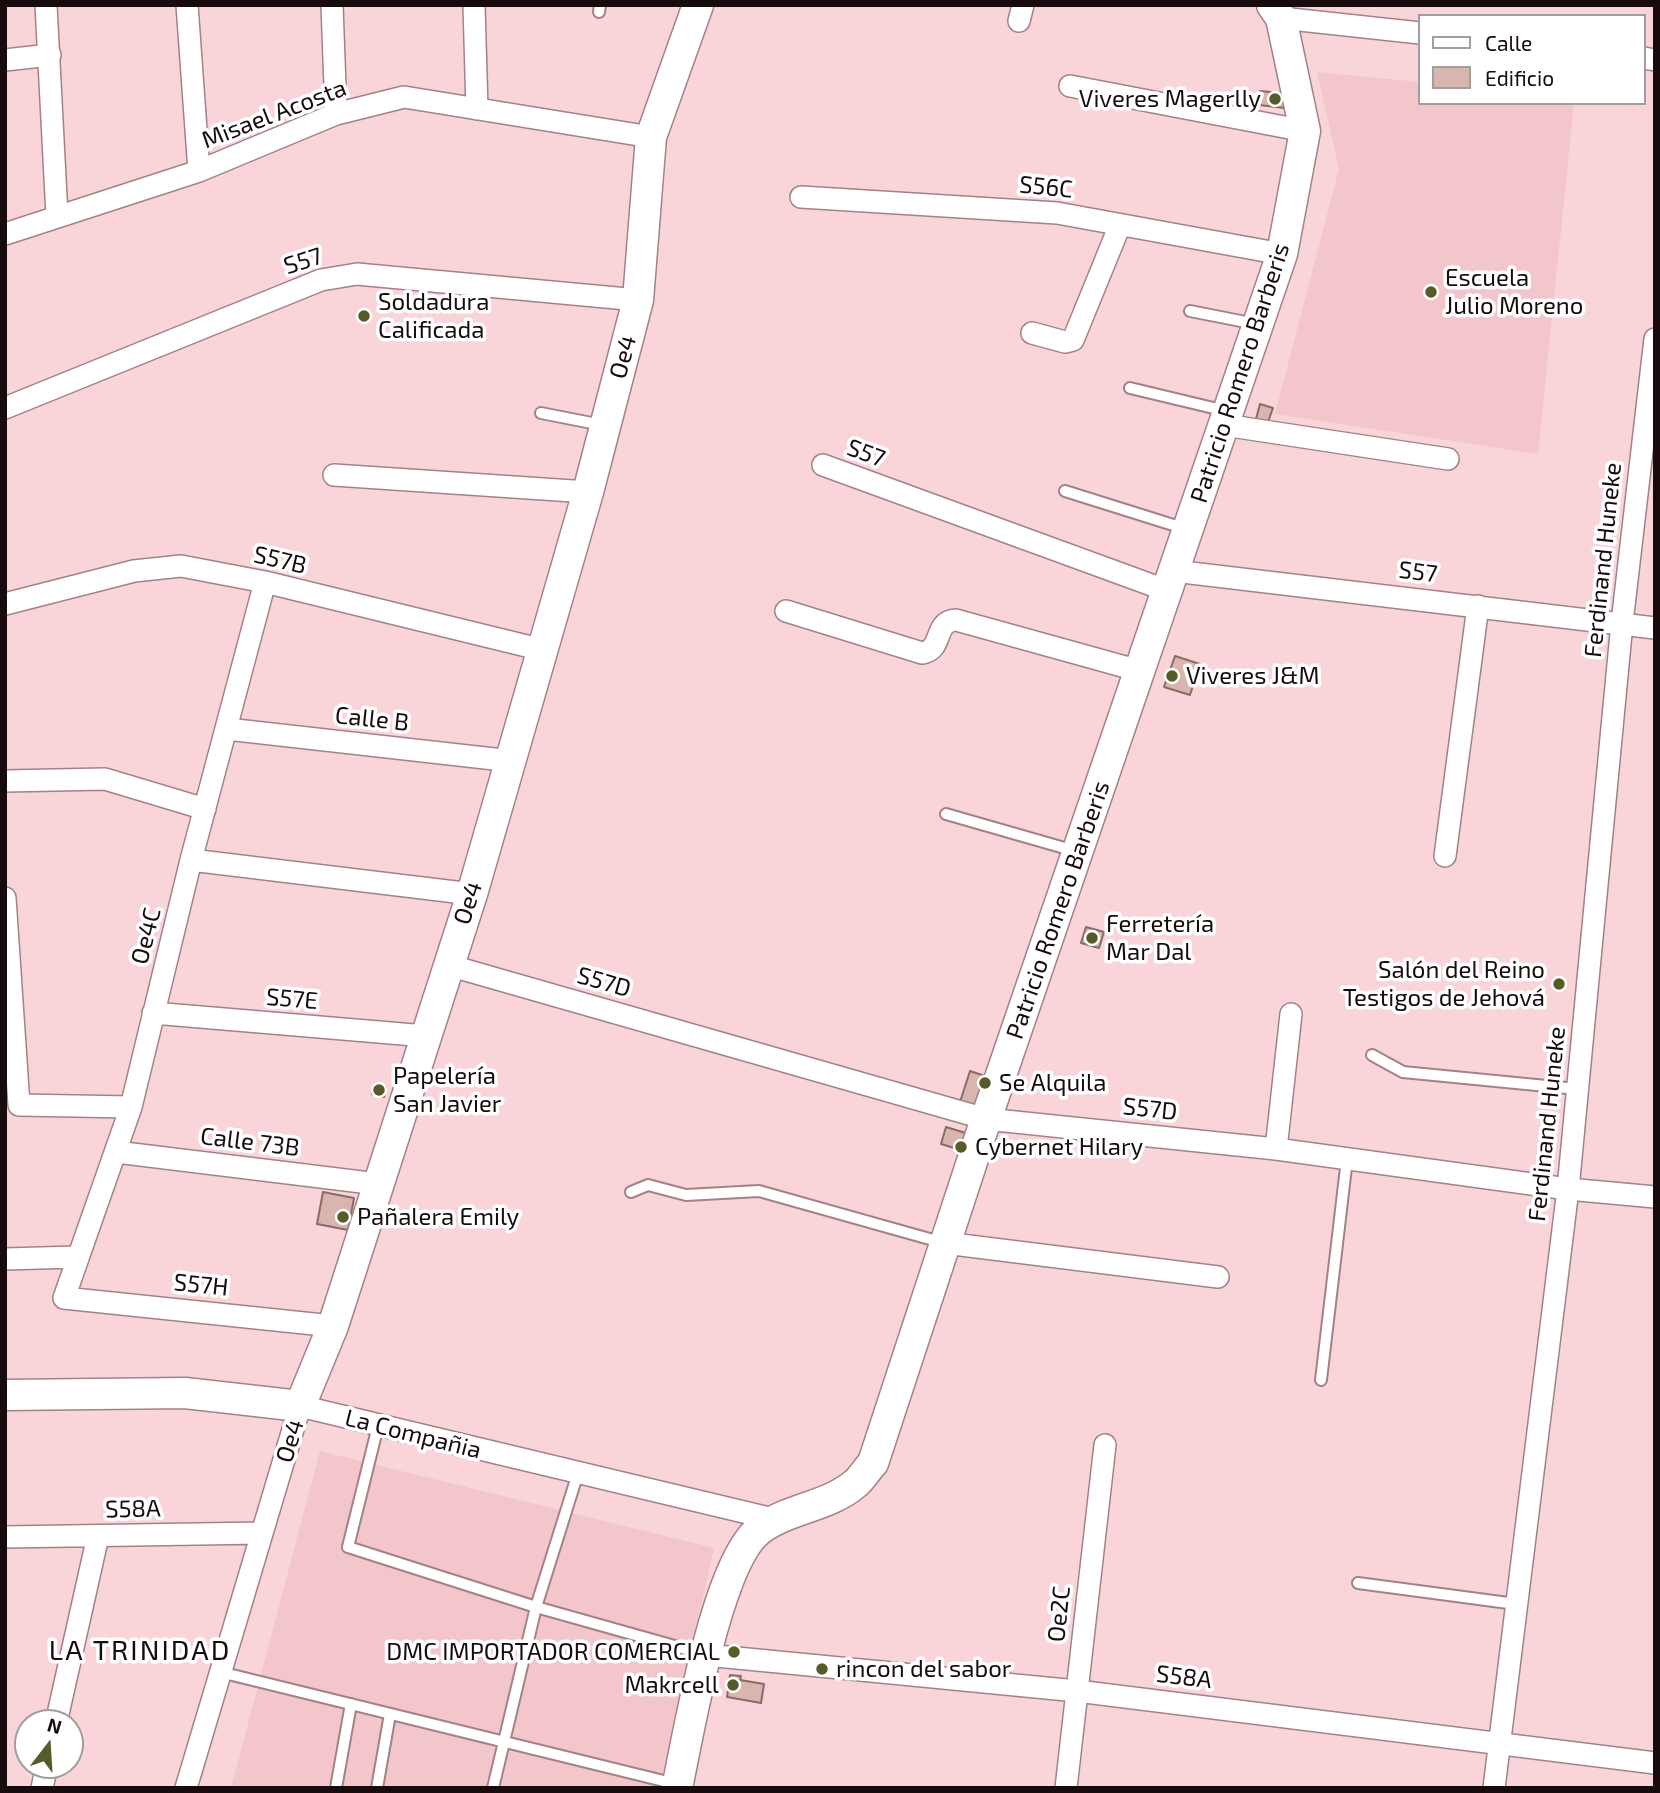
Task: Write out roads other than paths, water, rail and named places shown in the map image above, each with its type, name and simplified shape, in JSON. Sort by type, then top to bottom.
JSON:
[{"type":"street","points":[[46,5],[57,216]]},
{"type":"street","points":[[187,5],[199,171]]},
{"type":"street","points":[[332,5],[336,114]]},
{"type":"street","points":[[474,5],[477,108]]},
{"type":"street","name":"Oe4","points":[[186,1788],[300,1406],[333,1325],[472,894],[512,761],[588,492],[638,300],[652,137],[698,5]]},
{"type":"street","points":[[1276,11],[1418,33]]},
{"type":"street","name":"Patricio Romero Barberis","points":[[677,1786],[706,1655],[736,1561],[748,1539],[773,1519],[838,1494],[856,1483],[873,1463],[986,1119],[1282,254],[1305,131],[1276,11]]},
{"type":"street","points":[[5,60],[50,55]]},
{"type":"street","points":[[1070,86],[1305,131]]},
{"type":"street","name":"Misael Acosta","points":[[5,234],[199,171],[336,114],[404,97],[652,137]]},
{"type":"street","name":"S56C","points":[[801,197],[1057,213],[1282,254]]},
{"type":"street","points":[[1031,333],[1065,342],[1073,340],[1120,225]]},
{"type":"street","name":"S57","points":[[5,408],[321,280],[357,274],[638,300]]},
{"type":"street","name":"Ferdinand Huneke","points":[[1494,1788],[1567,1189],[1622,623],[1655,339]]},
{"type":"street","points":[[1226,418],[1448,459]]},
{"type":"street","name":"S57","points":[[823,465],[1171,581],[1478,606],[1655,628]]},
{"type":"street","points":[[334,475],[588,492]]},
{"type":"street","name":"S57B","points":[[5,604],[134,570],[181,566],[265,582],[543,650]]},
{"type":"street","name":"Oe4C","points":[[64,1298],[76,1257],[131,1107],[191,860],[265,582]]},
{"type":"street","points":[[1445,856],[1478,606]]},
{"type":"street","points":[[786,611],[922,653],[930,652],[935,647],[942,626],[948,621],[956,620],[1140,671]]},
{"type":"street","name":"Calle B","points":[[227,729],[512,761]]},
{"type":"street","points":[[5,781],[105,779],[205,809]]},
{"type":"street","points":[[191,860],[472,894]]},
{"type":"street","points":[[5,898],[19,1105],[131,1107]]},
{"type":"street","name":"S57D","points":[[448,965],[986,1119],[1276,1149],[1567,1189],[1655,1197]]},
{"type":"street","name":"S57E","points":[[153,1013],[426,1036]]},
{"type":"street","points":[[1276,1149],[1292,1014]]},
{"type":"street","name":"Calle 73B","points":[[116,1152],[378,1184]]},
{"type":"street","points":[[945,1243],[1218,1277]]},
{"type":"street","points":[[5,1259],[76,1257]]},
{"type":"street","name":"S57H","points":[[64,1298],[333,1325]]},
{"type":"street","name":"La Compañia","points":[[5,1395],[185,1393],[300,1406],[773,1519]]},
{"type":"street","name":"Oe2C","points":[[1066,1788],[1105,1445]]},
{"type":"street","name":"S58A","points":[[5,1537],[262,1533]]},
{"type":"street","points":[[59,1709],[98,1536]]},
{"type":"street","name":"S58A","points":[[706,1655],[1077,1691],[1655,1763]]},
{"type":"lane","points":[[1190,311],[1258,324]]},
{"type":"lane","points":[[1130,388],[1226,418]]},
{"type":"lane","points":[[541,413],[605,426]]},
{"type":"lane","points":[[1065,491],[1188,530]]},
{"type":"lane","points":[[946,814],[1078,852]]},
{"type":"lane","points":[[1372,1055],[1404,1072],[1577,1089]]},
{"type":"lane","points":[[1321,1380],[1347,1159]]},
{"type":"lane","points":[[631,1192],[648,1185],[686,1195],[759,1191],[945,1243]]},
{"type":"lane","points":[[378,1426],[348,1547],[536,1607],[706,1655]]},
{"type":"lane","points":[[493,1788],[536,1607],[578,1474]]},
{"type":"lane","points":[[1358,1583],[1516,1604]]},
{"type":"lane","points":[[220,1672],[677,1786]]},
{"type":"lane","points":[[336,1788],[351,1704]]},
{"type":"lane","points":[[377,1788],[390,1714]]},
{"type":"place","name":"Viveres Magerlly","points":[[1275,99]]},
{"type":"place","name":"Escuela Julio Moreno","points":[[1431,292]]},
{"type":"place","name":"Soldadura Calificada","points":[[364,316]]},
{"type":"place","name":"Viveres J&M","points":[[1172,676]]},
{"type":"place","name":"Ferretería Mar Dal","points":[[1092,938]]},
{"type":"place","name":"Salón del Reino Testigos de Jehová","points":[[1559,984]]},
{"type":"place","name":"Se Alquila","points":[[985,1083]]},
{"type":"place","name":"Papelería San Javier","points":[[379,1090]]},
{"type":"place","name":"Cybernet Hilary","points":[[961,1147]]},
{"type":"place","name":"Pañalera Emily","points":[[343,1217]]},
{"type":"place","name":"DMC IMPORTADOR COMERCIAL","points":[[734,1652]]},
{"type":"place","name":"rincon del sabor","points":[[822,1669]]},
{"type":"place","name":"Makrcell","points":[[733,1685]]},
{"type":"district","name":"LA TRINIDAD","points":[[140,1651]]}]
